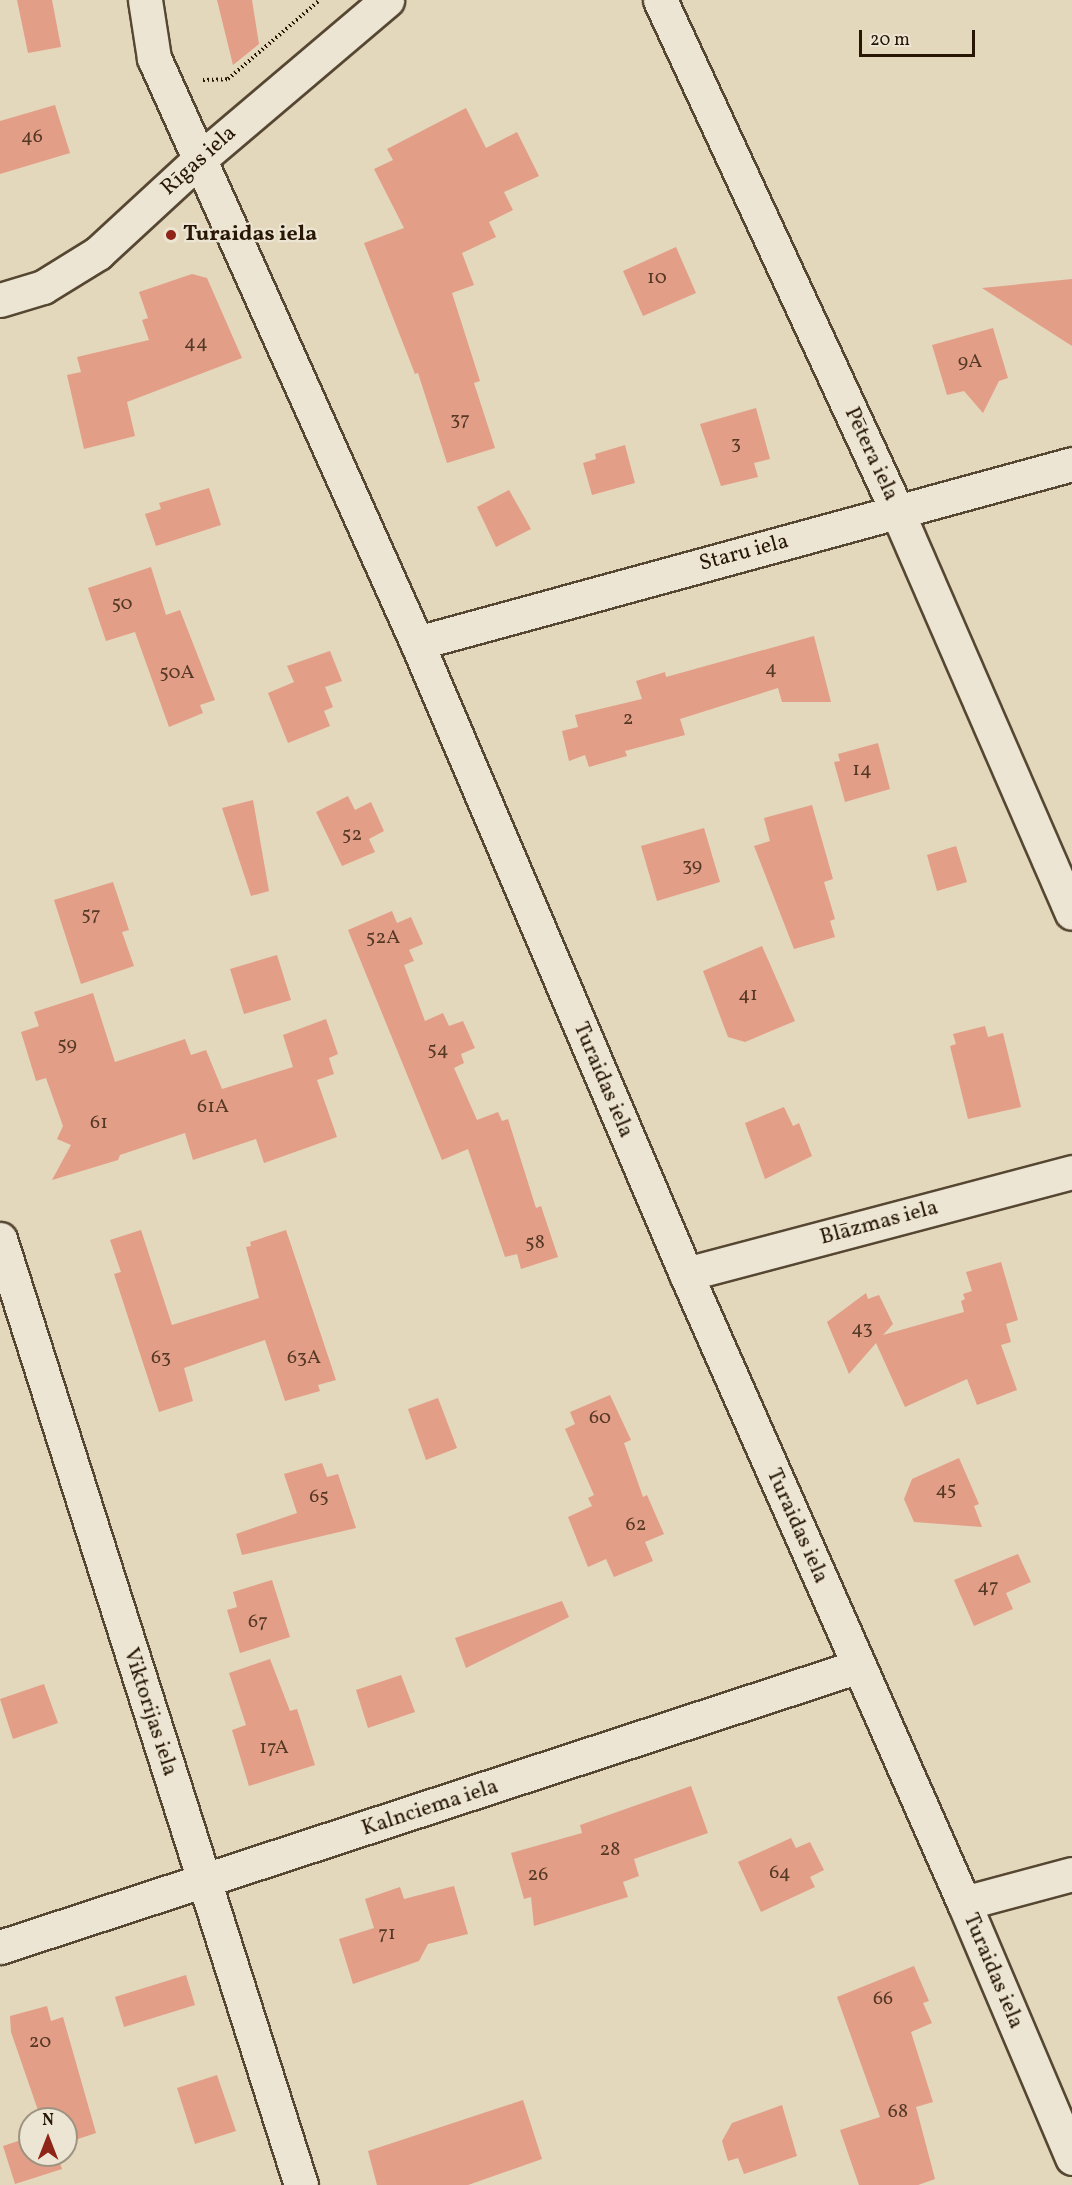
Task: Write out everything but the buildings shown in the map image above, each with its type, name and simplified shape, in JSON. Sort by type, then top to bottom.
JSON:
[{"type":"street","name":"Turaidas iela","points":[[145,0],[154,58],[201,158],[417,643],[686,1274],[964,1903],[1072,2158]]},
{"type":"street","name":"Rīgas iela","points":[[0,300],[43,287],[98,253],[201,158],[387,0]]},
{"type":"street","name":"Pētera iela","points":[[660,0],[897,511],[1072,913]]},
{"type":"street","name":"Staru iela","points":[[417,643],[1072,464]]},
{"type":"street","name":"Blāzmas iela","points":[[686,1274],[1072,1172]]},
{"type":"street","name":"Viktorijas iela","points":[[0,1239],[302,2185]]},
{"type":"street","name":"Kalnciema iela","points":[[0,1947],[205,1883],[859,1666]]},
{"type":"street","points":[[964,1903],[1072,1874]]},
{"type":"path","points":[[198,73],[203,80],[228,79],[320,0]]},
{"type":"place","name":"Turaidas iela","points":[[171,235]]}]
